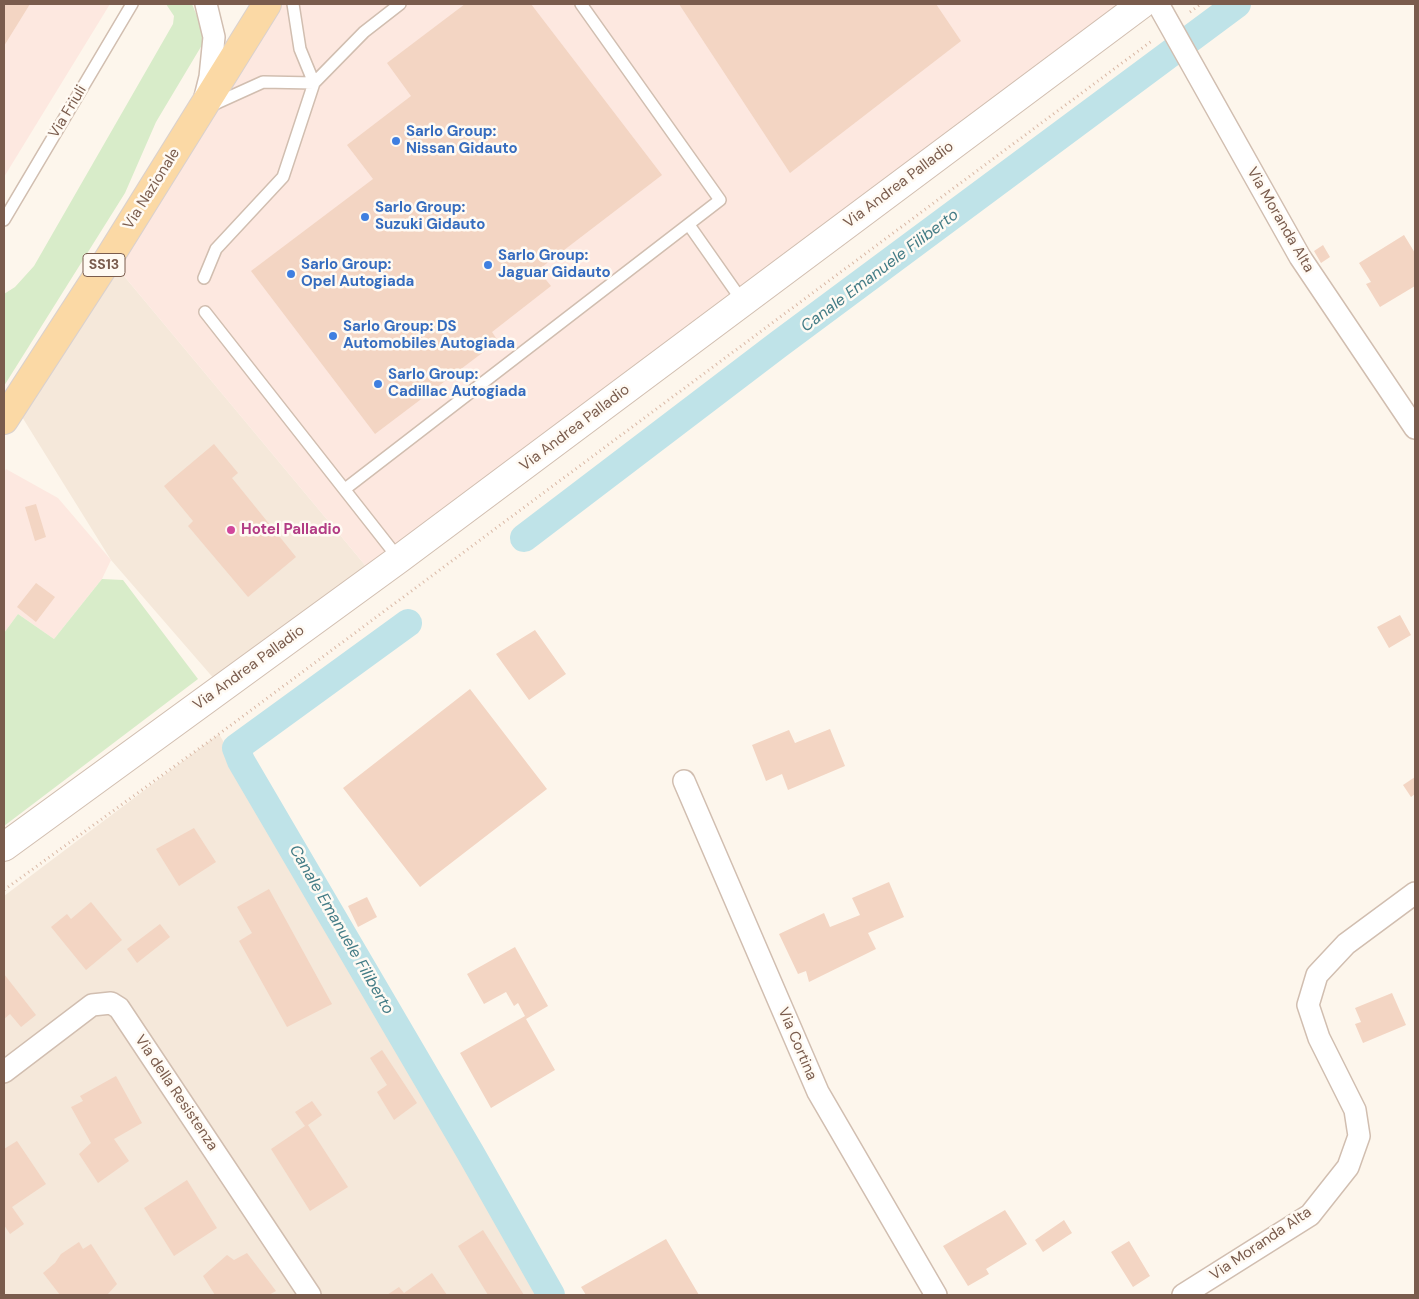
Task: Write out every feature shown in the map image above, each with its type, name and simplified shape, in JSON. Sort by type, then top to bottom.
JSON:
[{"type":"main road","name":"Via Nazionale","points":[[4,420],[267,4]]},
{"type":"street","points":[[202,109],[210,78],[214,37],[206,4]]},
{"type":"street","name":"Via Andrea Palladio","points":[[4,847],[399,559],[1142,4]]},
{"type":"street","name":"Via Moranda Alta","points":[[1158,4],[1300,257],[1415,428]]},
{"type":"street","name":"Via Cortina","points":[[684,781],[818,1092],[936,1295]]},
{"type":"street","name":"Via Moranda Alta","points":[[1183,1295],[1310,1215],[1348,1167],[1359,1136],[1355,1110],[1319,1038],[1308,1005],[1317,975],[1346,944],[1415,893]]},
{"type":"street","name":"Via della Resistenza","points":[[4,1072],[92,1005],[111,1003],[119,1008],[306,1294]]},
{"type":"lane","name":"Via Friuli","points":[[4,220],[132,4]]},
{"type":"lane","points":[[293,4],[300,49],[314,83]]},
{"type":"lane","points":[[204,278],[216,249],[283,177],[314,83],[364,32],[400,4]]},
{"type":"lane","points":[[345,489],[720,200],[580,4]]},
{"type":"lane","points":[[202,109],[263,82],[314,83]]},
{"type":"lane","points":[[689,225],[742,302]]},
{"type":"lane","points":[[205,312],[399,559]]},
{"type":"path","points":[[4,890],[219,734],[1201,4]]},
{"type":"shaded area","points":[[4,4],[110,4],[4,177]]},
{"type":"shaded area","points":[[267,4],[1142,4],[375,577],[109,258]]},
{"type":"shaded area","points":[[109,258],[375,577],[222,688],[111,560],[14,404]]},
{"type":"shaded area","points":[[6,469],[58,498],[111,560],[102,579],[54,639],[18,614],[4,633],[4,473]]},
{"type":"shaded area","points":[[219,734],[545,1295],[4,1295],[4,896]]},
{"type":"green space","points":[[166,4],[192,4],[204,33],[202,45],[156,122],[125,193],[4,386],[4,294],[15,287],[34,266],[173,24],[174,16]]},
{"type":"green space","points":[[102,579],[123,580],[198,679],[4,826],[4,633],[18,614],[54,639]]},
{"type":"building","points":[[4,4],[30,4],[4,46]]},
{"type":"building","points":[[465,4],[531,4],[662,175],[538,270],[551,286],[492,332],[498,341],[375,434],[251,271],[373,179],[347,145],[411,96],[387,63]]},
{"type":"building","points":[[679,4],[936,4],[961,41],[790,173]]},
{"type":"building","points":[[1404,235],[1415,253],[1415,286],[1380,307],[1366,284],[1371,282],[1359,263]]},
{"type":"building","points":[[1323,245],[1330,257],[1321,263],[1314,251]]},
{"type":"building","points":[[214,444],[238,473],[232,478],[296,557],[248,597],[188,526],[193,521],[164,486]]},
{"type":"building","points":[[36,504],[46,537],[35,541],[25,507]]},
{"type":"building","points":[[36,583],[55,597],[36,622],[17,607]]},
{"type":"building","points":[[1400,615],[1411,635],[1389,648],[1377,627]]},
{"type":"building","points":[[535,630],[566,674],[529,700],[496,654]]},
{"type":"building","points":[[470,689],[547,789],[420,887],[343,788]]},
{"type":"building","points":[[830,729],[845,766],[788,790],[782,774],[766,781],[752,745],[789,730],[795,743]]},
{"type":"building","points":[[1415,777],[1415,794],[1411,797],[1403,785]]},
{"type":"building","points":[[194,828],[216,862],[179,886],[156,849]]},
{"type":"building","points":[[889,882],[904,917],[868,933],[876,949],[809,982],[806,971],[798,974],[779,934],[824,913],[830,927],[860,915],[852,898]]},
{"type":"building","points":[[269,889],[332,1004],[287,1027],[239,941],[252,933],[237,907]]},
{"type":"building","points":[[367,897],[377,917],[358,927],[348,906]]},
{"type":"building","points":[[91,902],[122,940],[86,970],[51,927],[67,914],[71,919]]},
{"type":"building","points":[[160,924],[170,937],[137,963],[127,949]]},
{"type":"building","points":[[515,947],[548,1006],[526,1019],[555,1070],[491,1108],[460,1053],[525,1016],[518,1003],[514,1006],[506,992],[484,1004],[467,974]]},
{"type":"building","points":[[4,974],[36,1015],[21,1027],[10,1014],[4,1019]]},
{"type":"building","points":[[1392,993],[1406,1025],[1363,1043],[1355,1024],[1361,1022],[1355,1008]]},
{"type":"building","points":[[382,1050],[417,1103],[394,1120],[377,1092],[387,1085],[370,1058]]},
{"type":"building","points":[[116,1076],[142,1123],[114,1139],[129,1161],[98,1183],[79,1154],[91,1143],[71,1107],[83,1101],[80,1096]]},
{"type":"building","points":[[312,1101],[322,1115],[308,1125],[348,1187],[310,1211],[271,1149],[305,1126],[295,1112]]},
{"type":"building","points":[[17,1141],[46,1184],[12,1207],[24,1224],[10,1234],[4,1225],[4,1149]]},
{"type":"building","points":[[187,1180],[217,1228],[174,1256],[144,1208]]},
{"type":"building","points":[[1005,1210],[1027,1244],[986,1269],[989,1274],[968,1286],[943,1246]]},
{"type":"building","points":[[1064,1220],[1072,1233],[1043,1252],[1035,1240]]},
{"type":"building","points":[[483,1230],[524,1295],[488,1295],[458,1246]]},
{"type":"building","points":[[666,1239],[699,1295],[586,1295],[581,1287]]},
{"type":"building","points":[[1129,1241],[1150,1276],[1133,1287],[1111,1252]]},
{"type":"building","points":[[79,1242],[83,1249],[91,1244],[117,1284],[107,1295],[60,1295],[43,1273],[55,1263],[61,1254]]},
{"type":"building","points":[[247,1253],[276,1291],[269,1295],[215,1295],[203,1276],[227,1255],[234,1260]]},
{"type":"building","points":[[432,1273],[447,1295],[387,1295],[399,1287],[404,1293]]},
{"type":"waterway","name":"Canale Emanuele Filiberto","points":[[524,538],[779,344],[1237,4]]},
{"type":"waterway","name":"Canale Emanuele Filiberto","points":[[408,623],[236,748],[241,761],[470,1152],[551,1295]]},
{"type":"place","name":"Sarlo Group: Nissan Gidauto","points":[[396,141]]},
{"type":"place","name":"Sarlo Group: Suzuki Gidauto","points":[[365,217]]},
{"type":"place","name":"Sarlo Group: Jaguar Gidauto","points":[[488,265]]},
{"type":"place","name":"Sarlo Group: Opel Autogiada","points":[[291,274]]},
{"type":"place","name":"Sarlo Group: DS Automobiles Autogiada","points":[[333,336]]},
{"type":"place","name":"Sarlo Group: Cadillac Autogiada","points":[[378,384]]},
{"type":"place","name":"Hotel Palladio","points":[[231,530]]}]
